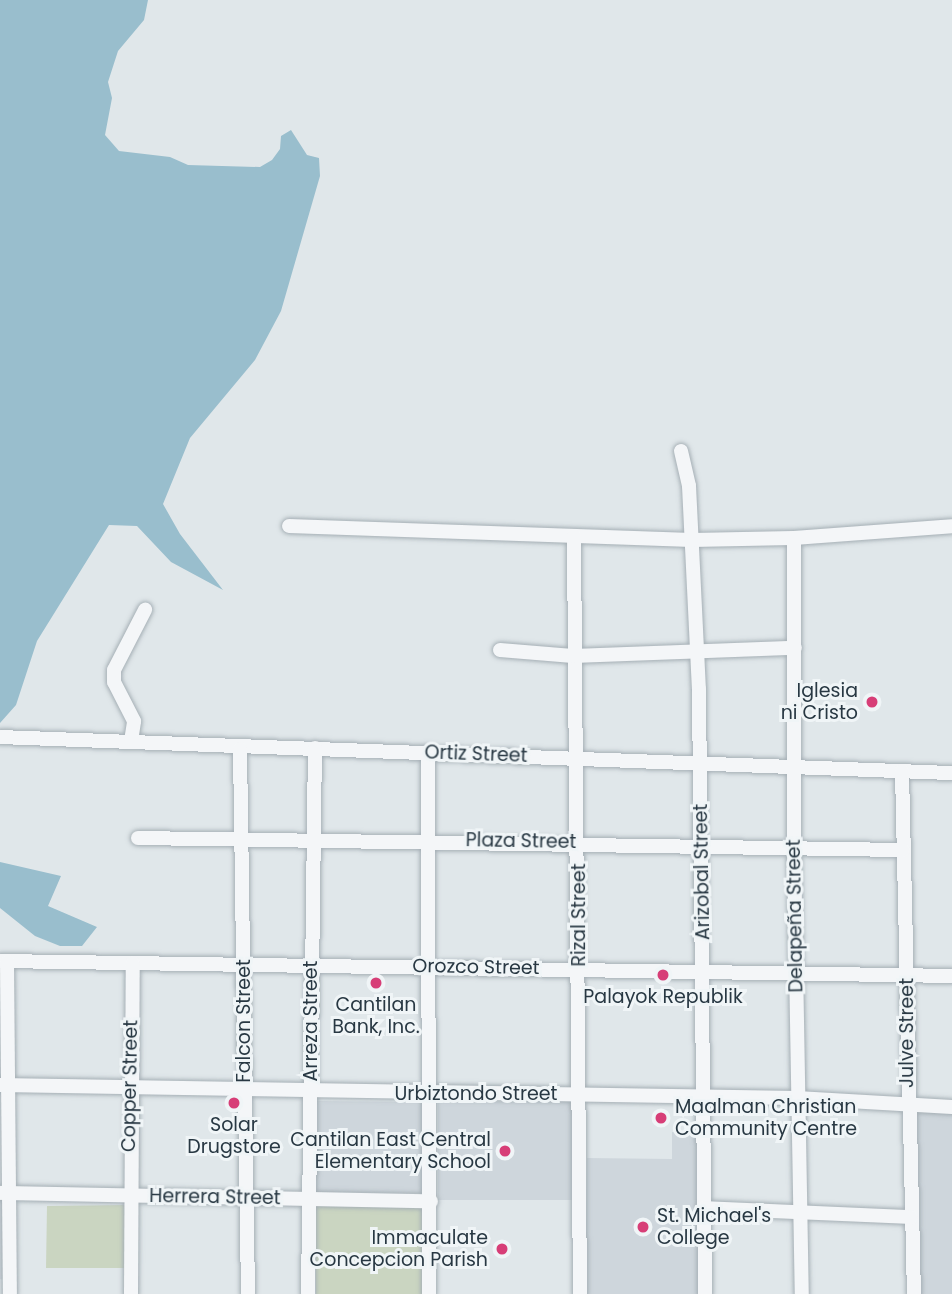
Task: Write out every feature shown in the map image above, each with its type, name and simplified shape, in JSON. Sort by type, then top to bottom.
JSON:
[{"type":"street","name":"Arizobal Street","points":[[681,451],[689,486],[697,648],[705,971],[705,1294]]},
{"type":"street","points":[[289,526],[692,540],[794,538],[952,526]]},
{"type":"street","name":"Rizal Street","points":[[574,536],[573,656],[579,841],[577,1095],[580,1294]]},
{"type":"street","name":"Delapeña Street","points":[[794,538],[795,972],[802,1294]]},
{"type":"street","points":[[131,741],[134,720],[114,682],[114,670],[145,610]]},
{"type":"street","points":[[500,650],[573,656],[697,648],[795,648]]},
{"type":"street","name":"Ortiz Street","points":[[0,737],[131,741],[240,749],[315,748],[700,760],[952,773]]},
{"type":"street","name":"Arreza Street","points":[[308,1294],[315,748]]},
{"type":"street","name":"Falcon Street","points":[[240,749],[248,1294]]},
{"type":"street","points":[[428,752],[432,966],[429,1294]]},
{"type":"street","name":"Julve Street","points":[[902,771],[907,1107],[914,1294]]},
{"type":"street","name":"Plaza Street","points":[[138,838],[579,841],[794,849],[903,849]]},
{"type":"street","points":[[3,962],[4,1194],[10,1294]]},
{"type":"street","name":"Orozco Street","points":[[3,962],[432,966],[952,976]]},
{"type":"street","name":"Copper Street","points":[[131,1294],[129,1090],[132,963]]},
{"type":"street","name":"Urbiztondo Street","points":[[3,1085],[431,1095],[797,1098],[907,1107],[952,1107]]},
{"type":"street","name":"Herrera Street","points":[[4,1194],[431,1201]]},
{"type":"street","points":[[703,1208],[911,1217]]},
{"type":"shaded area","points":[[316,1101],[424,1102],[425,1193],[314,1192]]},
{"type":"shaded area","name":"Cantilan East Central Elementary School","points":[[572,1101],[572,1200],[438,1200],[438,1102]]},
{"type":"shaded area","points":[[912,1111],[952,1111],[952,1294],[918,1294]]},
{"type":"shaded area","name":"St. Michael's College","points":[[672,1132],[698,1134],[700,1294],[585,1294],[587,1158],[672,1159]]},
{"type":"shaded area","points":[[0,1198],[4,1198],[5,1280],[0,1279]]},
{"type":"green space","points":[[126,1205],[126,1268],[46,1268],[47,1206]]},
{"type":"green space","points":[[315,1206],[424,1207],[423,1294],[316,1294]]},
{"type":"water","points":[[0,0],[148,0],[144,20],[118,51],[108,82],[112,98],[105,135],[119,151],[170,157],[188,165],[260,167],[272,160],[280,149],[281,136],[291,130],[307,155],[319,158],[320,176],[281,311],[255,360],[190,438],[163,504],[180,534],[223,590],[171,562],[137,526],[109,525],[37,641],[16,705],[0,723]]},
{"type":"water","points":[[0,862],[61,876],[48,906],[97,927],[82,946],[60,946],[35,936],[0,908]]},
{"type":"place","name":"Iglesia ni Cristo","points":[[872,702]]},
{"type":"place","name":"Palayok Republik","points":[[663,975]]},
{"type":"place","name":"Cantilan Bank, Inc.","points":[[376,983]]},
{"type":"place","name":"Solar Drugstore","points":[[234,1103]]},
{"type":"place","name":"Maalman Christian Community Centre","points":[[661,1118]]},
{"type":"place","name":"Cantilan East Central Elementary School","points":[[505,1151]]},
{"type":"place","name":"St. Michael's College","points":[[643,1227]]},
{"type":"place","name":"Immaculate Concepcion Parish","points":[[502,1249]]}]
